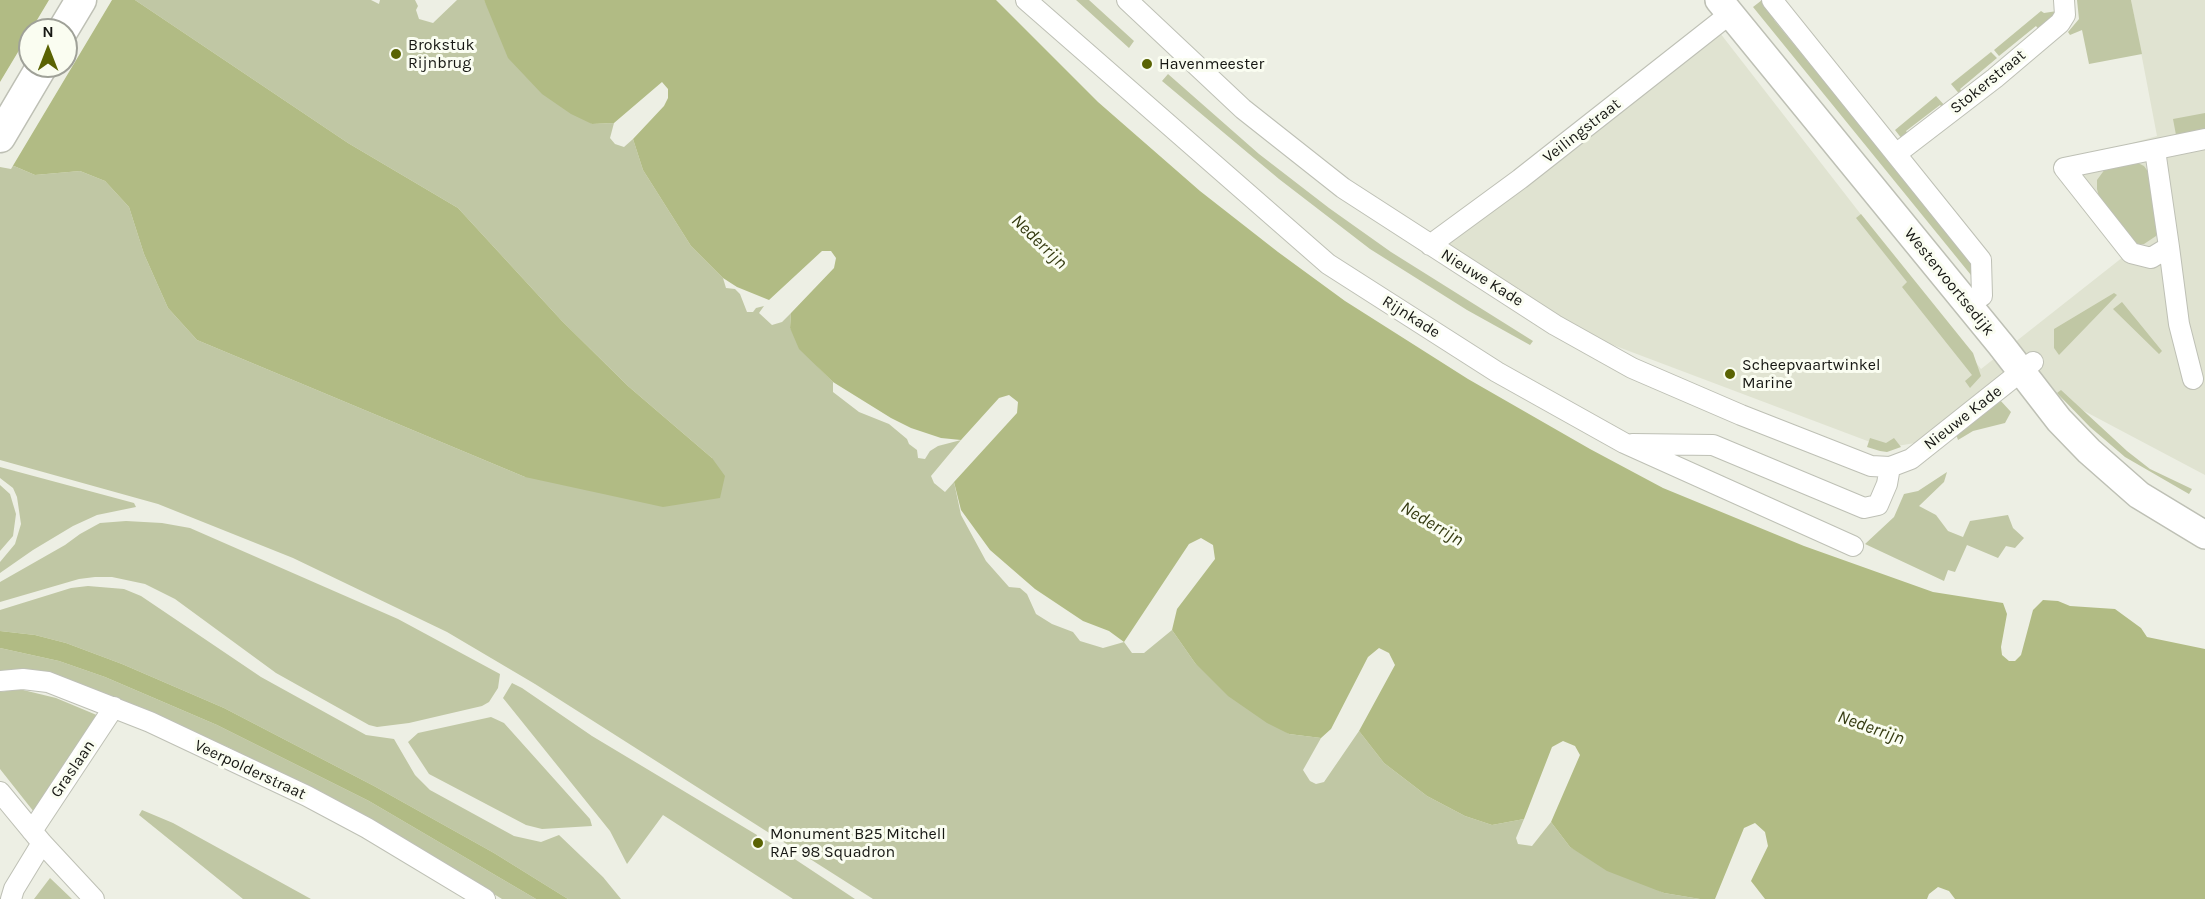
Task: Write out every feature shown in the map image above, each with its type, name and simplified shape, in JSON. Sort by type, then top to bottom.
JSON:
[{"type":"main road","points":[[70,18],[81,0]]},
{"type":"main road","name":"Westervoortsedijk","points":[[1731,4],[1982,296],[2059,420],[2106,467],[2139,495],[2205,535]]},
{"type":"main road","name":"Westervoortsedijk","points":[[1731,4],[2052,395],[2095,437],[2142,475],[2205,517]]},
{"type":"main road","points":[[0,137],[35,78]]},
{"type":"street","name":"Rijnkade","points":[[1026,0],[1328,264],[1497,372],[1624,443],[1853,546]]},
{"type":"street","name":"Nieuwe Kade","points":[[1127,0],[1244,109],[1344,188],[1555,325],[1632,368],[1741,415],[1871,466],[1890,467],[1911,459],[2027,366]]},
{"type":"street","name":"Westervoortsedijk","points":[[1772,0],[1981,260],[1982,296]]},
{"type":"street","name":"Stokerstraat","points":[[1896,154],[1995,78],[2060,23],[2065,15],[2064,0]]},
{"type":"street","name":"Veilingstraat","points":[[1430,245],[1520,179],[1731,4]]},
{"type":"street","points":[[2169,247],[2151,258],[2131,253],[2064,168],[2205,139]]},
{"type":"street","points":[[2154,150],[2180,324],[2193,379]]},
{"type":"street","points":[[1624,443],[1713,446],[1864,508],[1878,505],[1887,484],[1890,467]]},
{"type":"street","name":"Veerpolderstraat","points":[[0,681],[23,679],[48,682],[114,707],[307,796],[397,845],[485,899]]},
{"type":"street","name":"Graslaan","points":[[11,899],[37,837],[114,707]]},
{"type":"street","points":[[3,806],[37,837],[94,899]]},
{"type":"shaded area","points":[[135,0],[371,0],[379,4],[380,0],[415,0],[419,19],[433,23],[457,0],[484,0],[492,15],[592,124],[614,123],[610,138],[615,144],[624,147],[633,139],[643,170],[691,246],[723,278],[726,288],[735,289],[740,294],[747,312],[753,312],[756,308],[764,306],[759,313],[772,325],[782,322],[791,313],[790,328],[819,368],[833,382],[833,392],[859,412],[889,424],[917,450],[918,458],[925,459],[930,451],[938,446],[961,440],[931,476],[934,483],[945,492],[954,482],[961,515],[986,561],[1009,587],[1020,588],[1027,594],[1036,614],[1052,624],[1073,632],[1080,641],[1103,648],[1124,642],[1132,653],[1144,653],[1172,630],[1195,663],[1289,734],[1321,738],[1303,770],[1310,781],[1316,784],[1324,782],[1359,731],[1384,763],[1427,796],[1465,816],[1492,825],[1524,819],[1516,838],[1518,844],[1532,846],[1551,822],[1570,847],[1664,893],[1700,899],[873,899],[535,684],[447,632],[293,558],[158,504],[0,460],[0,164],[14,166],[35,175],[80,171],[105,181],[129,207],[144,254],[168,308],[197,340],[525,477],[712,458],[628,386],[562,321],[458,208],[348,143]]},
{"type":"shaded area","points":[[1076,0],[1089,0],[1134,41],[1129,48]]},
{"type":"shaded area","points":[[1762,0],[1766,0],[1778,16],[1774,20],[1955,241],[1971,255],[1975,280],[1753,7]]},
{"type":"shaded area","points":[[2077,0],[2131,0],[2142,54],[2089,64],[2082,30],[2070,35],[2068,32],[2079,19]]},
{"type":"shaded area","points":[[2131,0],[2205,0],[2205,475],[2018,376],[1955,436],[1886,448],[1544,319],[1443,248],[1720,33],[1981,369],[2123,257],[2054,165],[2157,136]]},
{"type":"shaded area","points":[[2041,11],[2044,13],[2057,11],[2056,15],[2040,31],[2036,26],[1999,56],[1994,50]]},
{"type":"shaded area","points":[[1991,52],[1997,58],[1960,89],[1964,94],[1961,96],[1951,84]]},
{"type":"shaded area","points":[[1168,74],[1259,154],[1329,208],[1391,252],[1533,341],[1530,345],[1467,310],[1370,249],[1279,179],[1162,81]]},
{"type":"shaded area","points":[[1936,96],[1946,107],[1944,109],[1940,105],[1906,131],[1910,136],[1902,139],[1895,130]]},
{"type":"shaded area","points":[[2205,113],[2205,129],[2176,135],[2173,119]]},
{"type":"shaded area","points":[[2136,162],[2144,166],[2149,173],[2159,229],[2156,236],[2144,244],[2137,245],[2130,241],[2100,201],[2097,189],[2097,180],[2108,165]]},
{"type":"shaded area","points":[[1861,214],[1973,353],[1981,376],[1970,388],[1965,381],[1972,375],[1902,287],[1907,282],[1856,218]]},
{"type":"shaded area","points":[[2114,293],[2117,295],[2059,355],[2054,348],[2054,329]]},
{"type":"shaded area","points":[[2122,302],[2162,351],[2159,354],[2113,309]]},
{"type":"shaded area","points":[[2061,390],[2127,451],[2150,469],[2192,489],[2189,494],[2125,457],[2090,427],[2057,393]]},
{"type":"shaded area","points":[[2000,400],[2011,412],[2005,423],[1973,431],[1958,440],[1956,434]]},
{"type":"shaded area","points":[[1870,438],[1886,443],[1894,438],[1901,447],[1887,452],[1880,451],[1867,447]]},
{"type":"shaded area","points":[[0,467],[134,503],[136,507],[97,515],[73,526],[0,573],[0,562],[15,544],[21,524],[17,497],[13,488],[0,478]]},
{"type":"shaded area","points":[[1947,472],[1944,482],[1919,506],[1936,515],[1948,531],[1963,537],[1970,521],[2008,515],[2013,528],[2024,538],[2015,548],[2006,546],[1998,558],[1967,545],[1955,572],[1948,570],[1944,581],[1865,544],[1894,517],[1904,494],[1918,491]]},
{"type":"shaded area","points":[[0,485],[10,494],[16,514],[13,536],[0,551]]},
{"type":"shaded area","points":[[126,521],[162,523],[190,528],[398,619],[500,674],[498,688],[489,702],[482,706],[409,723],[377,727],[369,725],[276,673],[175,599],[145,584],[112,577],[95,577],[79,579],[0,602],[0,582],[100,523]]},
{"type":"shaded area","points":[[88,586],[124,589],[141,596],[261,677],[366,735],[394,739],[415,775],[430,790],[514,836],[541,842],[559,835],[603,877],[621,899],[568,899],[494,853],[374,786],[224,708],[122,664],[66,643],[35,635],[0,631],[0,610],[71,588]]},
{"type":"shaded area","points":[[0,648],[59,661],[105,677],[217,725],[369,801],[536,899],[502,899],[404,839],[228,747],[133,706],[0,673]]},
{"type":"shaded area","points":[[512,683],[592,736],[757,835],[755,841],[760,845],[766,840],[855,899],[793,899],[663,815],[627,864],[610,831],[503,698]]},
{"type":"shaded area","points":[[19,689],[56,698],[99,716],[34,812],[0,769],[0,692]]},
{"type":"shaded area","points":[[491,717],[504,723],[590,819],[592,826],[542,829],[526,825],[429,774],[408,742],[418,733]]},
{"type":"shaded area","points":[[142,810],[173,823],[311,899],[243,899],[139,815]]},
{"type":"shaded area","points":[[50,878],[72,899],[34,899]]},
{"type":"water","points":[[0,0],[135,0],[348,143],[458,208],[562,321],[628,386],[712,458],[725,476],[720,498],[663,507],[525,477],[197,340],[168,308],[144,254],[129,207],[105,181],[80,171],[35,175],[14,166],[0,164]]},
{"type":"water","name":"Nederrijn","points":[[484,0],[996,0],[1098,102],[1200,191],[1278,252],[1345,301],[1468,379],[1590,449],[1663,488],[1804,546],[1933,592],[2003,603],[2007,614],[2001,647],[2002,655],[2009,661],[2015,661],[2021,655],[2033,610],[2043,600],[2058,601],[2070,606],[2115,609],[2141,628],[2147,637],[2205,649],[2205,899],[1955,899],[1949,891],[1938,887],[1929,894],[1927,899],[1765,899],[1751,881],[1768,846],[1765,832],[1755,823],[1744,828],[1715,899],[1664,893],[1607,871],[1570,847],[1551,822],[1580,755],[1575,746],[1563,741],[1552,747],[1524,819],[1492,825],[1465,816],[1427,796],[1384,763],[1359,731],[1395,665],[1389,653],[1379,648],[1368,657],[1331,729],[1321,738],[1289,734],[1267,723],[1228,696],[1195,663],[1172,630],[1177,609],[1215,559],[1213,545],[1201,538],[1189,544],[1124,642],[1109,631],[1083,621],[1035,589],[990,550],[961,510],[954,482],[1017,413],[1018,402],[1009,395],[999,398],[961,440],[941,438],[911,428],[891,418],[833,382],[799,349],[790,328],[791,313],[834,268],[836,258],[831,251],[822,251],[769,300],[737,287],[723,278],[691,246],[643,170],[633,139],[664,106],[668,98],[668,89],[662,82],[614,123],[592,124],[571,114],[542,94],[508,58]]},
{"type":"water","points":[[0,631],[35,635],[66,643],[122,664],[224,708],[374,786],[494,853],[568,899],[536,899],[369,801],[217,725],[105,677],[59,661],[0,648]]},
{"type":"pier","points":[[49,0],[112,0],[78,57],[78,18],[38,18]]},
{"type":"pier","points":[[18,52],[18,78],[65,78],[11,169],[0,167],[0,82]]},
{"type":"place","name":"Brokstuk Rijnbrug","points":[[396,54]]},
{"type":"place","name":"Havenmeester","points":[[1147,64]]},
{"type":"place","name":"Scheepvaartwinkel Marine","points":[[1730,374]]},
{"type":"place","name":"Monument B25 Mitchell RAF 98 Squadron","points":[[758,843]]}]
